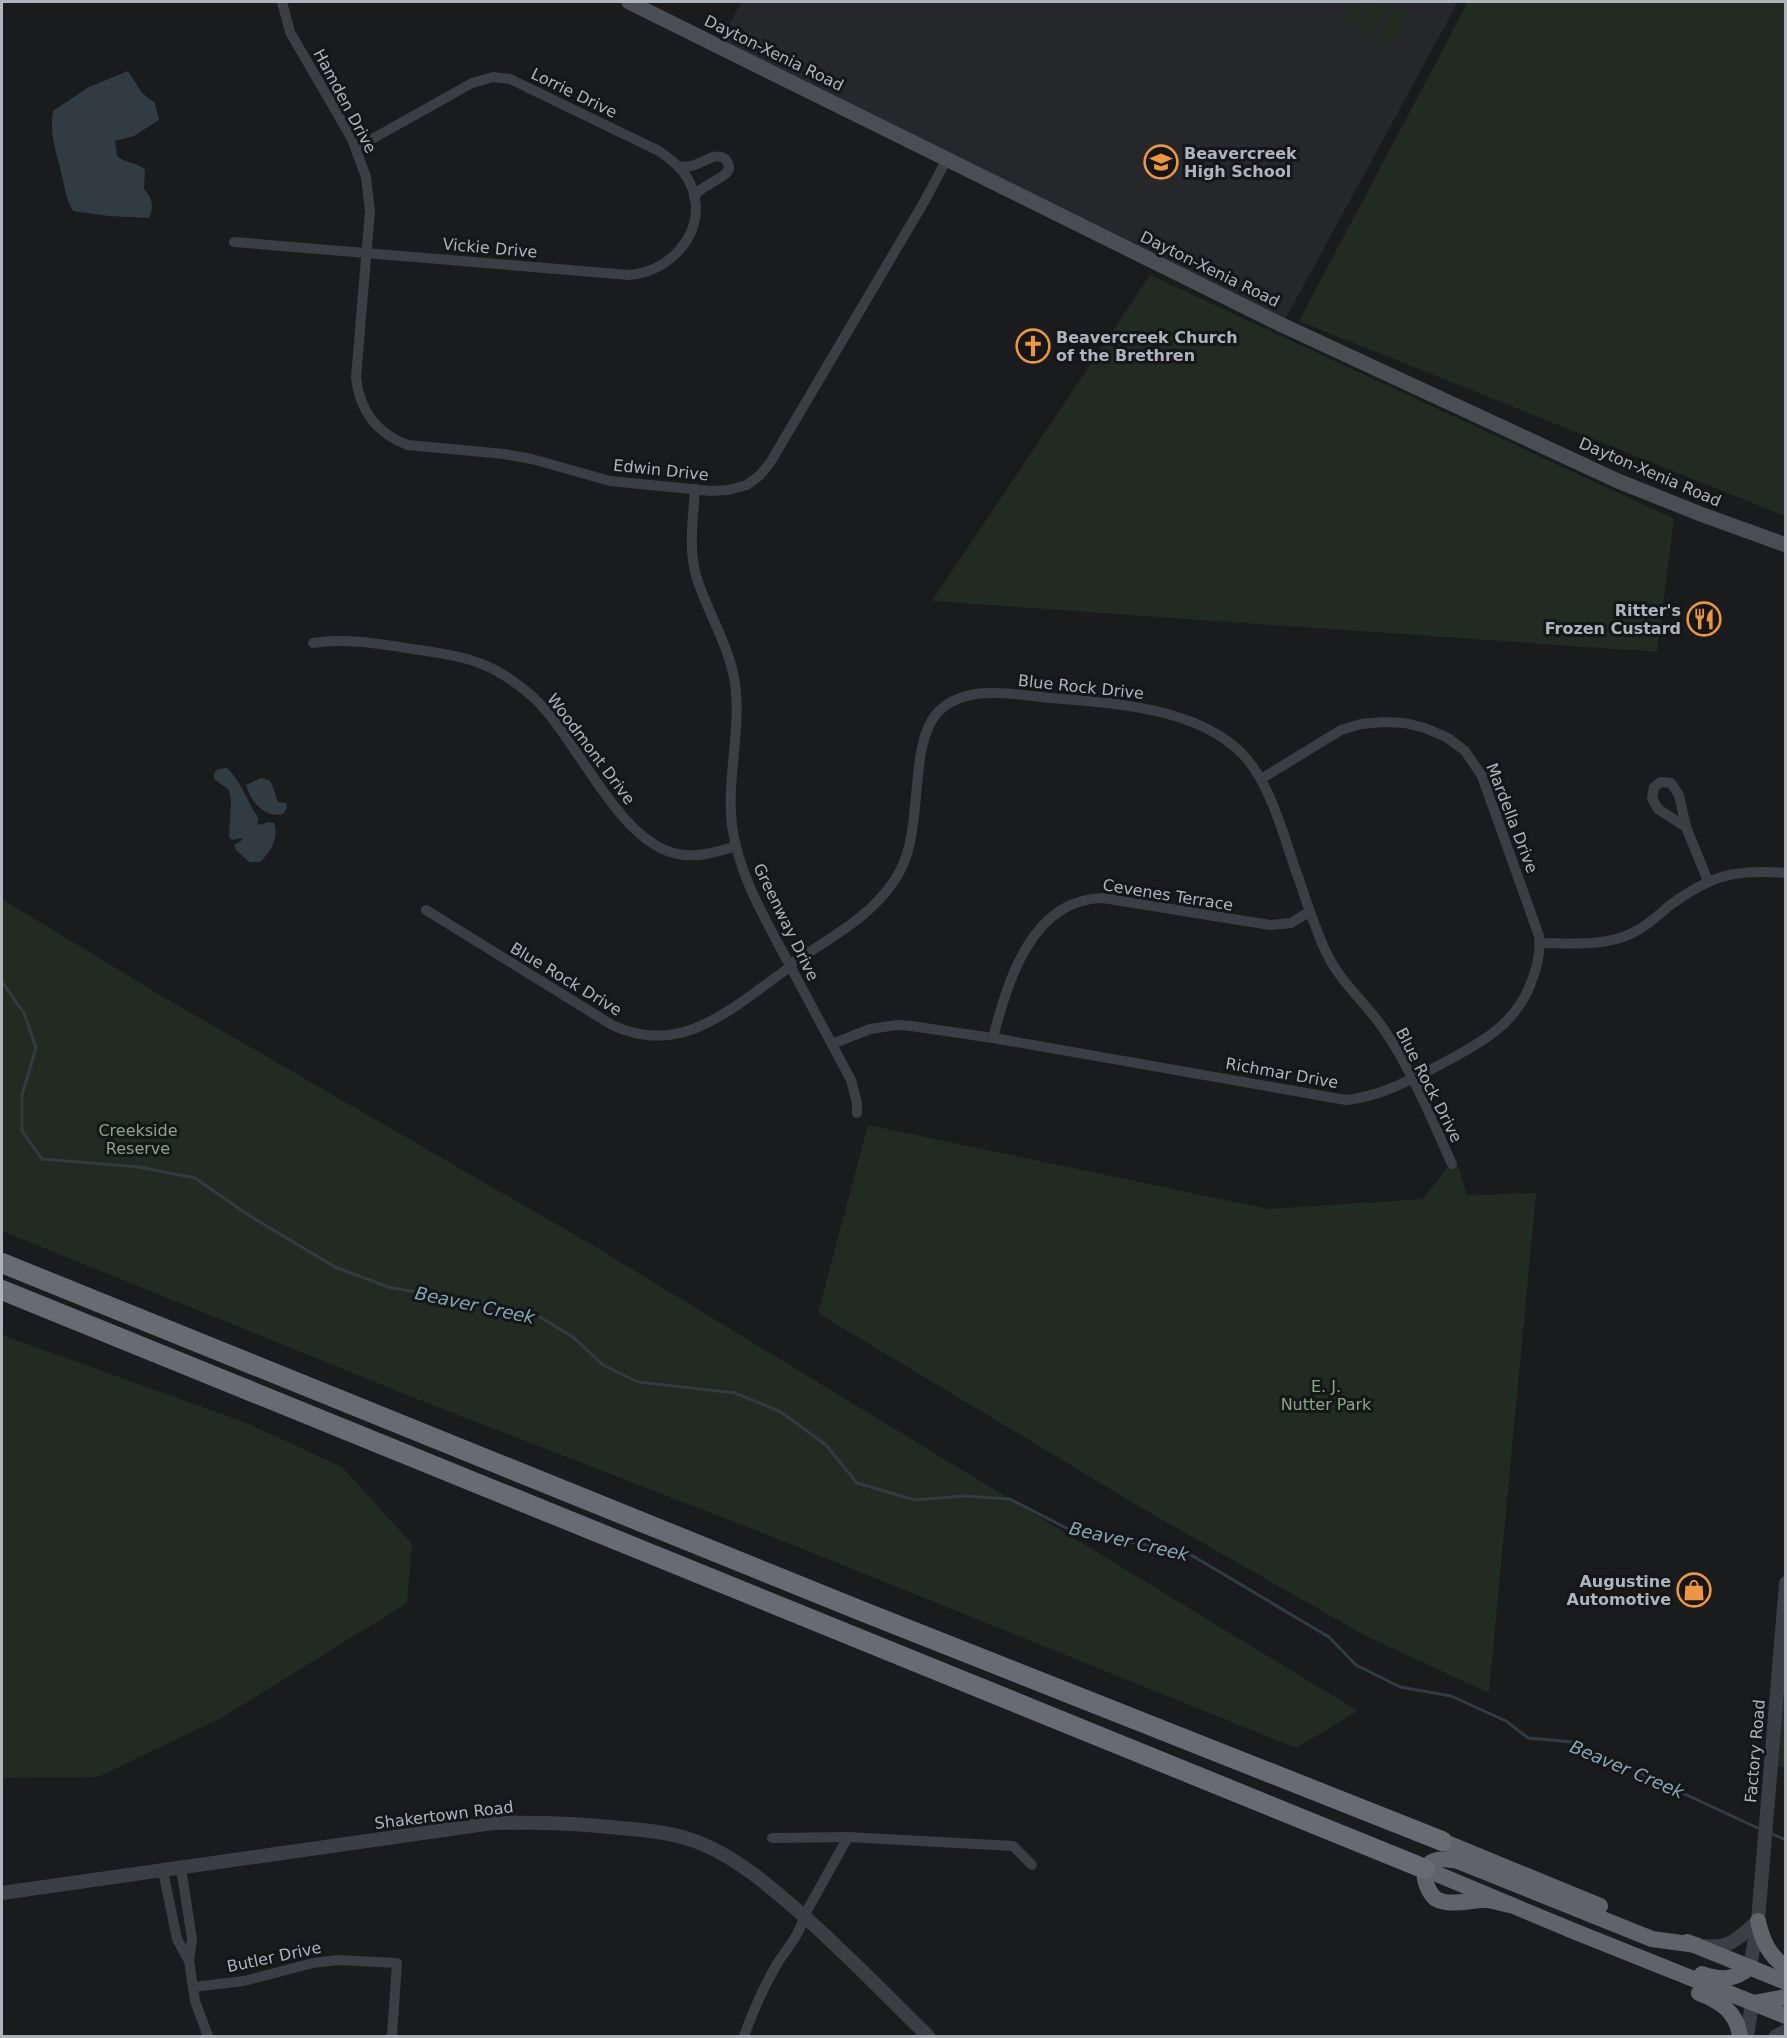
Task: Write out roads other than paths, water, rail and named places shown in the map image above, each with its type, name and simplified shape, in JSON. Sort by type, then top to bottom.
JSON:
[{"type":"highway","points":[[2,1263],[864,1612],[1442,1841],[1785,1982]]},
{"type":"highway","points":[[2,1290],[1785,2016]]},
{"type":"highway","points":[[1510,1905],[1486,1900],[1451,1902],[1437,1899],[1429,1891],[1425,1869],[1436,1859],[1447,1858],[1458,1861],[1652,1939],[1696,1945]]},
{"type":"highway","points":[[1446,1878],[1480,1884],[1710,1977],[1731,1978],[1750,1967]]},
{"type":"highway","points":[[1758,1921],[1764,1943],[1785,1967]]},
{"type":"highway","points":[[1576,1932],[1590,1949],[1724,2004],[1735,2020],[1740,2037]]},
{"type":"highway","points":[[1752,2003],[1785,1997]]},
{"type":"main road","name":"Dayton-Xenia Road","points":[[629,2],[1282,325],[1618,481],[1785,545]]},
{"type":"street","name":"Hamden Drive","points":[[282,2],[290,32],[356,148],[364,167],[369,194],[366,253]]},
{"type":"street","name":"Lorrie Drive","points":[[356,148],[472,83],[486,78],[499,78],[521,83],[659,151],[678,166],[688,180],[694,198]]},
{"type":"street","points":[[678,166],[693,167],[715,157],[723,158],[728,163],[729,169],[726,175],[700,188],[694,198]]},
{"type":"street","name":"Edwin Drive","points":[[366,253],[356,378],[362,406],[370,419],[386,435],[415,447],[528,458],[610,481],[719,491],[737,488],[753,481],[766,469],[920,210],[947,159]]},
{"type":"street","name":"Vickie Drive","points":[[234,242],[629,275],[640,274],[664,264],[683,247],[693,224],[694,198]]},
{"type":"street","name":"Greenway Drive","points":[[695,489],[693,560],[697,578],[734,677],[736,709],[730,795],[736,846],[742,869],[754,897],[855,1091],[857,1113]]},
{"type":"street","name":"Woodmont Drive","points":[[313,643],[329,640],[396,647],[464,657],[490,667],[520,686],[546,710],[619,812],[649,842],[668,852],[689,855],[709,854],[736,846]]},
{"type":"street","name":"Blue Rock Drive","points":[[426,910],[612,1025],[643,1036],[668,1036],[704,1025],[848,925],[875,903],[894,881],[911,843],[921,749],[928,726],[939,711],[961,697],[989,693],[1118,703],[1161,712],[1198,725],[1219,736],[1247,759],[1261,779],[1310,912],[1333,965],[1386,1032],[1412,1079],[1452,1164]]},
{"type":"street","name":"Mardella Drive","points":[[1261,779],[1341,730],[1361,724],[1404,723],[1425,728],[1448,738],[1465,750],[1482,776],[1534,917],[1540,943]]},
{"type":"street","points":[[1686,827],[1708,881]]},
{"type":"street","points":[[1540,943],[1598,942],[1624,936],[1644,927],[1681,897],[1708,881],[1731,873],[1751,871],[1785,873]]},
{"type":"street","name":"Cevenes Terrace","points":[[993,1038],[1002,1004],[1021,958],[1042,925],[1065,906],[1081,900],[1103,898],[1269,925],[1291,923],[1310,912]]},
{"type":"street","name":"Richmar Drive","points":[[832,1044],[870,1029],[897,1025],[941,1029],[1338,1099],[1369,1097],[1412,1079],[1479,1045],[1507,1022],[1521,1004],[1530,987],[1540,954],[1540,943]]},
{"type":"street","name":"Factory Road","points":[[1750,1967],[1758,1921],[1785,1583]]},
{"type":"street","name":"Shakertown Road","points":[[2,1893],[474,1825],[520,1822],[569,1823],[644,1830],[679,1836],[736,1860],[827,1936],[928,2037]]},
{"type":"street","points":[[744,2037],[756,2002],[778,1962],[801,1929],[804,1916],[848,1837]]},
{"type":"street","points":[[772,1838],[848,1837],[1012,1846],[1032,1865]]},
{"type":"street","points":[[181,1868],[192,1939],[189,1961],[195,2001],[208,2037]]},
{"type":"street","points":[[163,1871],[177,1939],[189,1961]]},
{"type":"street","points":[[1696,1945],[1719,1948],[1729,1944],[1758,1921]]},
{"type":"street","name":"Butler Drive","points":[[193,1987],[244,1981],[313,1963],[338,1960],[397,1963],[393,2037]]},
{"type":"street","points":[[1747,2037],[1752,2003]]},
{"type":"street","points":[[1776,2037],[1785,2031]]},
{"type":"waterway","name":"Beaver Creek","points":[[2,982],[24,1013],[36,1048],[22,1095],[22,1131],[42,1159],[139,1167],[195,1178],[250,1216],[335,1267],[391,1288],[477,1301],[535,1314],[573,1337],[603,1365],[638,1382],[735,1393],[781,1412],[826,1445],[857,1483],[915,1500],[964,1496],[1010,1499],[1074,1532],[1186,1552],[1329,1637],[1356,1665],[1400,1687],[1451,1696],[1506,1721],[1528,1738],[1573,1742],[1762,1830]]},
{"type":"waterway","name":"Beaver Creek","points":[[1770,1833],[1786,1840]]},
{"type":"place","name":"Beavercreek High School","points":[[1161,162]]},
{"type":"place","name":"Beavercreek Church of the Brethren","points":[[1033,346]]},
{"type":"place","name":"Ritter's Frozen Custard","points":[[1704,619]]},
{"type":"place","name":"Augustine Automotive","points":[[1694,1590]]},
{"type":"park label","name":"Creekside Reserve","points":[[138,1139]]},
{"type":"park label","name":"E. J. Nutter Park","points":[[1326,1395]]}]
